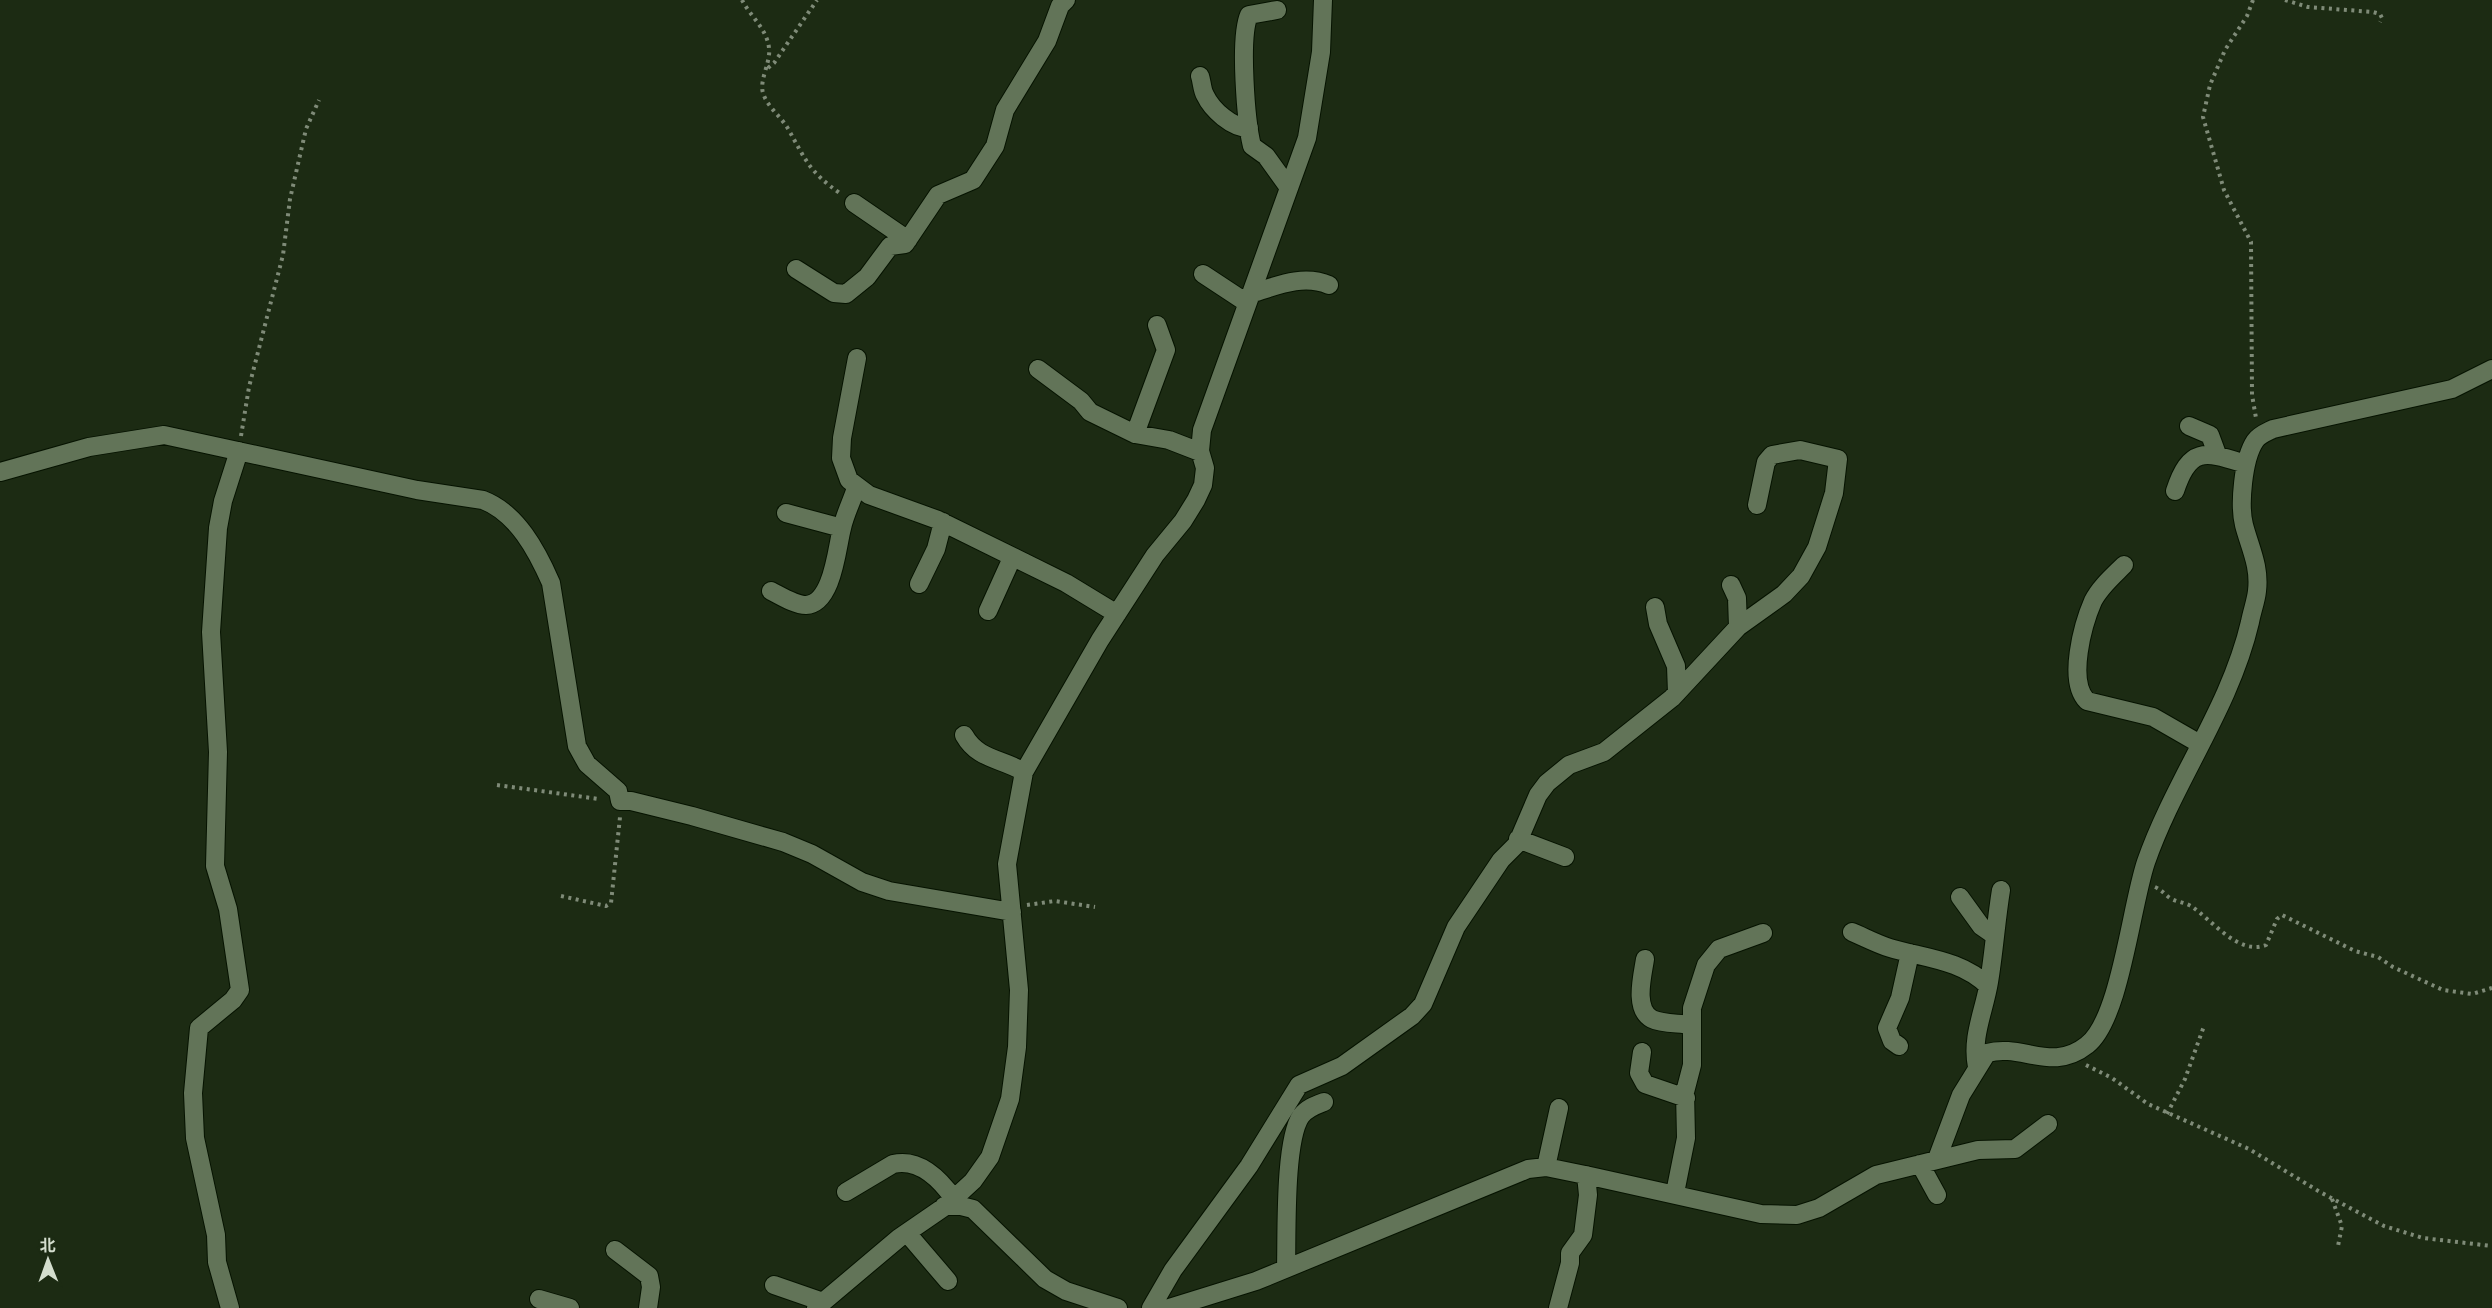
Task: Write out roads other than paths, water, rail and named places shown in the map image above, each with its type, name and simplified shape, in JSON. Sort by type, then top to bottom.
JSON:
[{"type":"street","points":[[796,270],[834,293],[846,294],[867,278],[890,246],[905,244],[938,195],[973,180],[995,146],[1005,110],[1047,41],[1060,6],[1066,0]]},
{"type":"street","points":[[774,1285],[820,1305],[974,1181],[990,1157],[1010,1099],[1017,1047],[1019,990],[1007,864],[1016,801],[1024,772],[1117,615],[1155,555],[1183,521],[1203,485],[1205,468],[1200,452],[1202,430],[1307,138],[1321,52],[1323,0]]},
{"type":"street","points":[[1277,10],[1249,15],[1246,22],[1244,43],[1249,128],[1252,146],[1266,156],[1289,188]]},
{"type":"street","points":[[1200,76],[1205,95],[1214,107],[1240,128],[1249,128]]},
{"type":"street","points":[[854,203],[908,240]]},
{"type":"street","points":[[1203,274],[1249,299]]},
{"type":"street","points":[[1249,299],[1293,281],[1309,280],[1329,285]]},
{"type":"street","points":[[1135,434],[1166,350],[1156,325]]},
{"type":"street","points":[[857,358],[842,438],[841,458],[849,480],[856,488],[943,522],[1066,583],[1117,615]]},
{"type":"street","points":[[1038,369],[1081,401],[1090,412],[1135,434],[1169,440],[1200,452]]},
{"type":"street","points":[[1937,1196],[1928,1162],[1961,1095],[1987,1053],[1998,1050],[2040,1058],[2067,1056],[2088,1045],[2105,1022],[2121,970],[2139,885],[2161,825],[2230,687],[2240,660],[2257,593],[2256,562],[2243,518],[2246,464],[2255,440],[2282,426],[2452,389],[2492,369]]},
{"type":"street","points":[[2189,426],[2210,435],[2217,454]]},
{"type":"street","points":[[0,472],[89,447],[164,435],[417,490],[483,500],[503,512],[523,533],[541,560],[551,583],[576,746],[587,764],[618,791],[619,799],[692,816],[783,842],[812,854],[862,882],[889,891],[1012,909]]},
{"type":"street","points":[[1150,1308],[1173,1270],[1248,1166],[1299,1085],[1342,1066],[1412,1016],[1423,1004],[1456,927],[1518,839],[1538,795],[1558,773],[1577,762],[1604,752],[1677,693],[1738,627],[1784,594],[1801,576],[1816,547],[1834,493],[1838,459],[1800,450],[1772,455],[1766,462],[1757,505]]},
{"type":"street","points":[[231,1308],[217,1262],[216,1235],[196,1147],[194,1093],[199,1028],[233,1000],[240,990],[228,909],[215,866],[218,752],[211,632],[218,528],[223,501],[239,452]]},
{"type":"street","points":[[2175,491],[2182,471],[2197,456],[2217,454],[2246,464]]},
{"type":"street","points":[[771,591],[805,605],[814,603],[834,571],[842,528],[856,488]]},
{"type":"street","points":[[786,513],[842,528]]},
{"type":"street","points":[[919,584],[936,549],[943,522]]},
{"type":"street","points":[[988,611],[1012,558]]},
{"type":"street","points":[[2124,565],[2102,588],[2091,608],[2079,652],[2080,695],[2087,701],[2153,717],[2200,744]]},
{"type":"street","points":[[1731,585],[1737,598],[1738,627]]},
{"type":"street","points":[[1655,607],[1658,624],[1676,666],[1677,693]]},
{"type":"street","points":[[964,735],[971,747],[982,755],[1024,772]]},
{"type":"street","points":[[1518,839],[1565,857]]},
{"type":"street","points":[[1977,1067],[1975,1039],[1988,986],[2001,890]]},
{"type":"street","points":[[1960,897],[1981,926],[1994,935]]},
{"type":"street","points":[[1852,932],[1889,948],[1910,952],[1964,969],[1978,976],[1988,986]]},
{"type":"street","points":[[1675,1193],[1686,1138],[1686,1098],[1692,1065],[1690,1025],[1692,1008],[1706,965],[1719,950],[1763,933]]},
{"type":"street","points":[[1899,1046],[1892,1041],[1887,1028],[1900,998],[1910,952]]},
{"type":"street","points":[[1645,959],[1640,993],[1645,1012],[1651,1019],[1690,1025]]},
{"type":"street","points":[[1642,1052],[1639,1073],[1645,1084],[1686,1098]]},
{"type":"street","points":[[1286,1268],[1290,1166],[1296,1128],[1308,1109],[1324,1102]]},
{"type":"street","points":[[1546,1167],[1559,1108]]},
{"type":"street","points":[[1169,1308],[1286,1268],[1528,1169],[1546,1167],[1675,1193],[1761,1214],[1797,1215],[1826,1205],[1876,1175],[1978,1150],[2015,1149],[2048,1124]]},
{"type":"street","points":[[846,1192],[900,1162],[917,1164],[944,1184],[949,1202]]},
{"type":"street","points":[[1558,1308],[1570,1252],[1583,1235],[1588,1196],[1586,1175]]},
{"type":"street","points":[[949,1202],[974,1209],[1032,1270],[1053,1285],[1118,1308]]},
{"type":"street","points":[[907,1233],[948,1281]]},
{"type":"street","points":[[615,1250],[649,1276],[651,1287],[648,1308]]},
{"type":"street","points":[[539,1299],[570,1308]]}]
